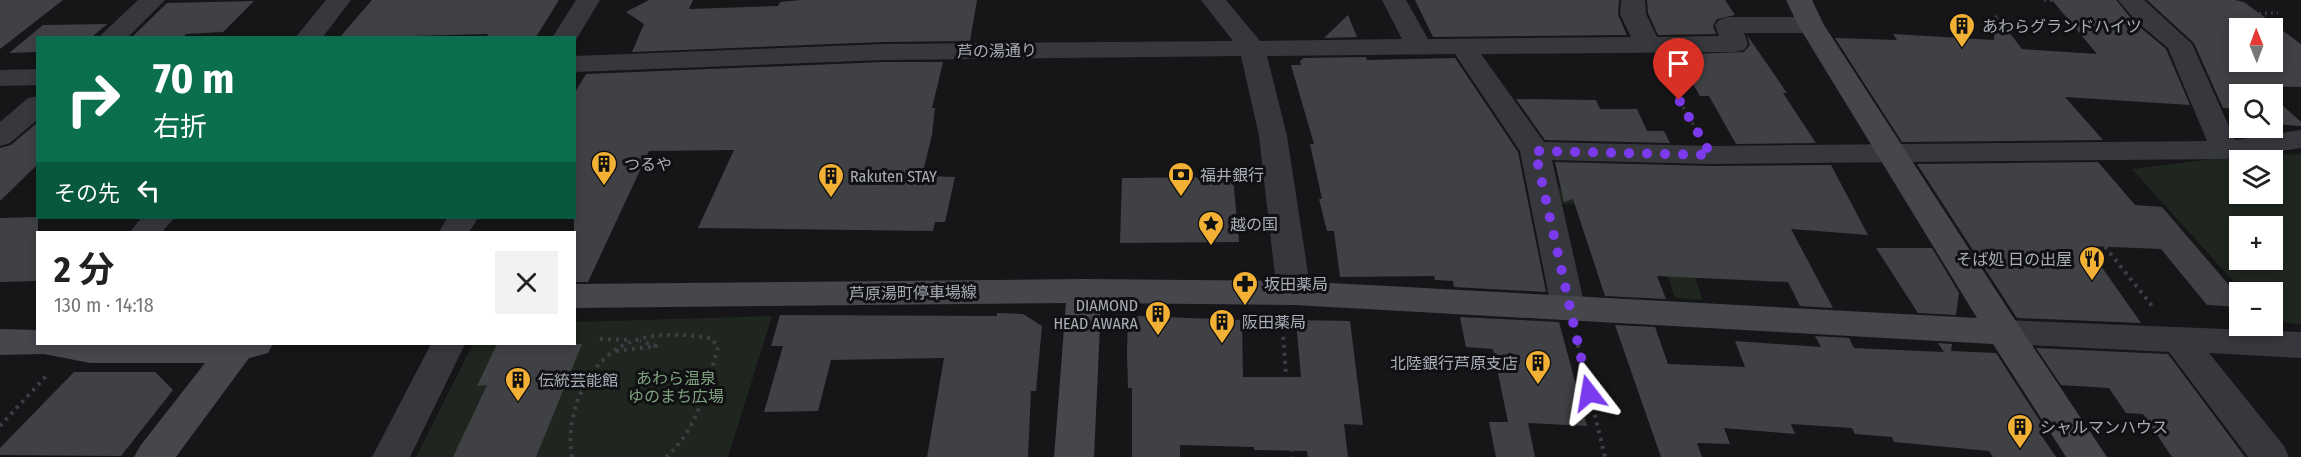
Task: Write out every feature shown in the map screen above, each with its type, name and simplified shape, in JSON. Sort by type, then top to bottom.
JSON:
[{"type":"street","points":[[113,36],[153,0]]},
{"type":"street","points":[[310,36],[339,0]]},
{"type":"street","points":[[567,36],[588,0]]},
{"type":"street","points":[[1213,0],[1252,48],[1273,136],[1287,303]]},
{"type":"street","points":[[1394,0],[1419,47]]},
{"type":"street","points":[[1633,0],[1633,14],[1647,44]]},
{"type":"street","points":[[2136,8],[2180,44],[2224,150]]},
{"type":"street","points":[[1805,13],[2004,332],[2087,457]]},
{"type":"street","name":"芦の湯通り","points":[[576,64],[884,52],[1735,44],[1728,25],[1805,13]]},
{"type":"street","points":[[1463,47],[1535,151],[1568,307]]},
{"type":"street","points":[[0,78],[36,77]]},
{"type":"street","points":[[0,137],[36,106]]},
{"type":"street","points":[[1535,151],[1711,155],[2224,150],[2301,139]]},
{"type":"street","points":[[146,231],[157,219]]},
{"type":"street","points":[[1074,457],[1084,291]]},
{"type":"street","name":"芦原湯町停車場線","points":[[576,296],[1084,291],[1287,303],[1568,307],[2004,332]]},
{"type":"street","points":[[2004,332],[2301,345]]},
{"type":"street","points":[[2178,339],[2270,457]]},
{"type":"street","points":[[0,342],[36,344]]},
{"type":"street","points":[[54,345],[246,346]]},
{"type":"street","points":[[391,457],[447,345]]},
{"type":"street","points":[[154,457],[246,346]]},
{"type":"path","points":[[2044,0],[2136,8],[2278,13]]},
{"type":"path","points":[[1647,44],[1711,155]]},
{"type":"path","points":[[2030,153],[2178,339]]},
{"type":"path","points":[[1287,303],[1292,457]]},
{"type":"path","points":[[1568,307],[1605,457]]},
{"type":"path","points":[[572,457],[569,435],[574,409],[587,384],[612,351],[628,342],[686,333],[711,338],[718,347],[702,405],[674,450],[666,457]]},
{"type":"path","points":[[600,339],[626,339],[656,346],[612,351]]},
{"type":"path","points":[[0,426],[54,345]]},
{"type":"green space","points":[[2301,154],[2301,324],[2283,323],[2283,282],[2234,282],[2132,169],[2229,157],[2229,204],[2283,204],[2283,155]]},
{"type":"green space","points":[[1558,189],[1665,195],[1703,300],[1675,298],[1645,208],[1562,204]]},
{"type":"green space","name":"あわら温泉 ゆのまち広場","points":[[772,316],[728,457],[416,457],[472,345],[576,345],[576,322]]},
{"type":"building","points":[[0,0],[63,0],[0,49]]},
{"type":"building","points":[[372,0],[559,0],[537,36],[487,36],[488,34],[341,36]]},
{"type":"building","points":[[649,0],[693,0],[689,9],[778,6],[780,2],[800,0],[977,0],[970,41],[632,52],[644,24],[626,12]]},
{"type":"building","points":[[1415,0],[1619,0],[1618,15],[1627,35],[1433,37]]},
{"type":"building","points":[[1647,0],[1725,0],[1735,15],[1717,19],[1713,26],[1716,34],[1658,35],[1648,13]]},
{"type":"building","points":[[2052,0],[2116,0],[2135,23],[2166,49],[2190,105],[2065,97],[2103,140],[1902,142],[1835,38],[1897,40],[1893,34],[1994,40],[1995,14],[2022,49],[2097,54]]},
{"type":"building","points":[[2147,0],[2235,0],[2244,2],[2266,18],[2229,18],[2229,72],[2283,72],[2283,31],[2301,44],[2301,87],[2283,87],[2283,84],[2229,84],[2229,108],[2223,108],[2194,43]]},
{"type":"building","points":[[254,1],[223,32],[184,36],[133,36],[167,3]]},
{"type":"building","points":[[1348,15],[1357,37],[1324,38]]},
{"type":"building","points":[[107,24],[93,36],[36,36],[36,52],[9,53],[43,25]]},
{"type":"building","points":[[1747,35],[1787,93],[1783,93],[1816,143],[1736,144],[1709,96],[1700,96],[1688,75],[1677,75],[1668,55],[1744,52],[1750,45]]},
{"type":"building","points":[[1366,57],[1367,60],[1455,58],[1518,152],[1546,292],[1454,287],[1453,281],[1435,280],[1434,276],[1340,277],[1334,231],[1327,231],[1319,199],[1322,199],[1310,144],[1314,144],[1291,65],[1301,65],[1300,61],[1304,58]]},
{"type":"building","name":"つるや","points":[[884,62],[943,62],[932,108],[935,108],[932,135],[922,176],[955,177],[945,222],[935,222],[933,231],[698,228],[734,150],[649,151],[588,282],[576,282],[574,219],[576,219],[576,91],[586,74]]},
{"type":"building","points":[[1516,99],[1596,100],[1600,109],[1637,109],[1647,131],[1664,131],[1670,143],[1545,140]]},
{"type":"building","points":[[2283,106],[2301,122],[2301,126],[2283,125]]},
{"type":"building","points":[[36,124],[36,166],[0,201],[0,148],[11,145]]},
{"type":"building","points":[[1555,162],[1711,166],[1831,165],[1868,235],[1791,229],[1833,308],[1800,306],[1788,282],[1657,276],[1666,299],[1605,296],[1573,199],[1564,202]]},
{"type":"building","points":[[2098,162],[2135,205],[2162,207],[2229,285],[2229,306],[2207,305],[2161,249],[2087,246],[2141,323],[2017,318],[1917,164]]},
{"type":"building","points":[[1233,177],[1239,242],[1120,243],[1122,178]]},
{"type":"building","points":[[36,217],[38,219],[36,281],[0,282],[0,218]]},
{"type":"building","points":[[1876,248],[1932,248],[1959,293],[1956,315],[1918,313]]},
{"type":"building","points":[[997,313],[1023,314],[1042,326],[1036,391],[1031,391],[1028,457],[927,457],[944,358],[831,360],[818,411],[764,412],[783,346],[771,346],[780,315],[997,316]]},
{"type":"building","points":[[1135,316],[1242,320],[1243,377],[1301,377],[1296,320],[1350,321],[1363,425],[1344,424],[1348,457],[1308,457],[1307,451],[1254,450],[1254,447],[1180,445],[1180,457],[1132,457],[1132,388],[1128,388],[1127,352],[1128,321],[1135,321]]},
{"type":"building","name":"北陸銀行芦原支店","points":[[1460,317],[1559,322],[1587,426],[1528,423],[1535,457],[1496,457],[1489,422],[1508,422],[1493,349],[1466,347]]},
{"type":"building","points":[[1615,325],[1655,327],[1668,364],[1745,367],[1735,341],[1821,347],[1815,336],[1849,338],[1854,348],[1944,352],[1938,343],[1952,344],[1951,351],[1996,353],[2047,432],[2039,432],[2056,457],[1993,457],[1989,451],[1894,442],[1892,437],[1855,434],[1852,428],[1791,424],[1795,434],[1724,428],[1730,444],[1697,443],[1702,457],[1661,457]]},
{"type":"building","name":"伝統芸能館","points":[[582,344],[536,457],[453,457],[487,385],[477,386],[497,345]]},
{"type":"building","points":[[2036,348],[2168,354],[2245,457],[2172,457],[2143,414],[2126,413],[2109,388],[2061,385]]},
{"type":"building","points":[[74,372],[155,372],[173,390],[121,456],[0,455],[0,448]]},
{"type":"place","name":"あわらグランドハイツ","points":[[1962,49]]},
{"type":"place","name":"つるや","points":[[604,187]]},
{"type":"place","name":"福井銀行","points":[[1181,198]]},
{"type":"place","name":"Rakuten STAY","points":[[831,199]]},
{"type":"place","name":"越の国","points":[[1211,247]]},
{"type":"place","name":"そば処 日の出屋","points":[[2092,282]]},
{"type":"place","name":"坂田薬局","points":[[1245,307]]},
{"type":"place","name":"DIAMOND HEAD AWARA","points":[[1158,337]]},
{"type":"place","name":"阪田薬局","points":[[1222,345]]},
{"type":"place","name":"北陸銀行芦原支店","points":[[1538,386]]},
{"type":"place","name":"伝統芸能館","points":[[518,403]]},
{"type":"place","name":"シャルマンハウス","points":[[2020,450]]},
{"type":"route","points":[[1589,393],[1535,151],[1711,155],[1679,100]]}]
